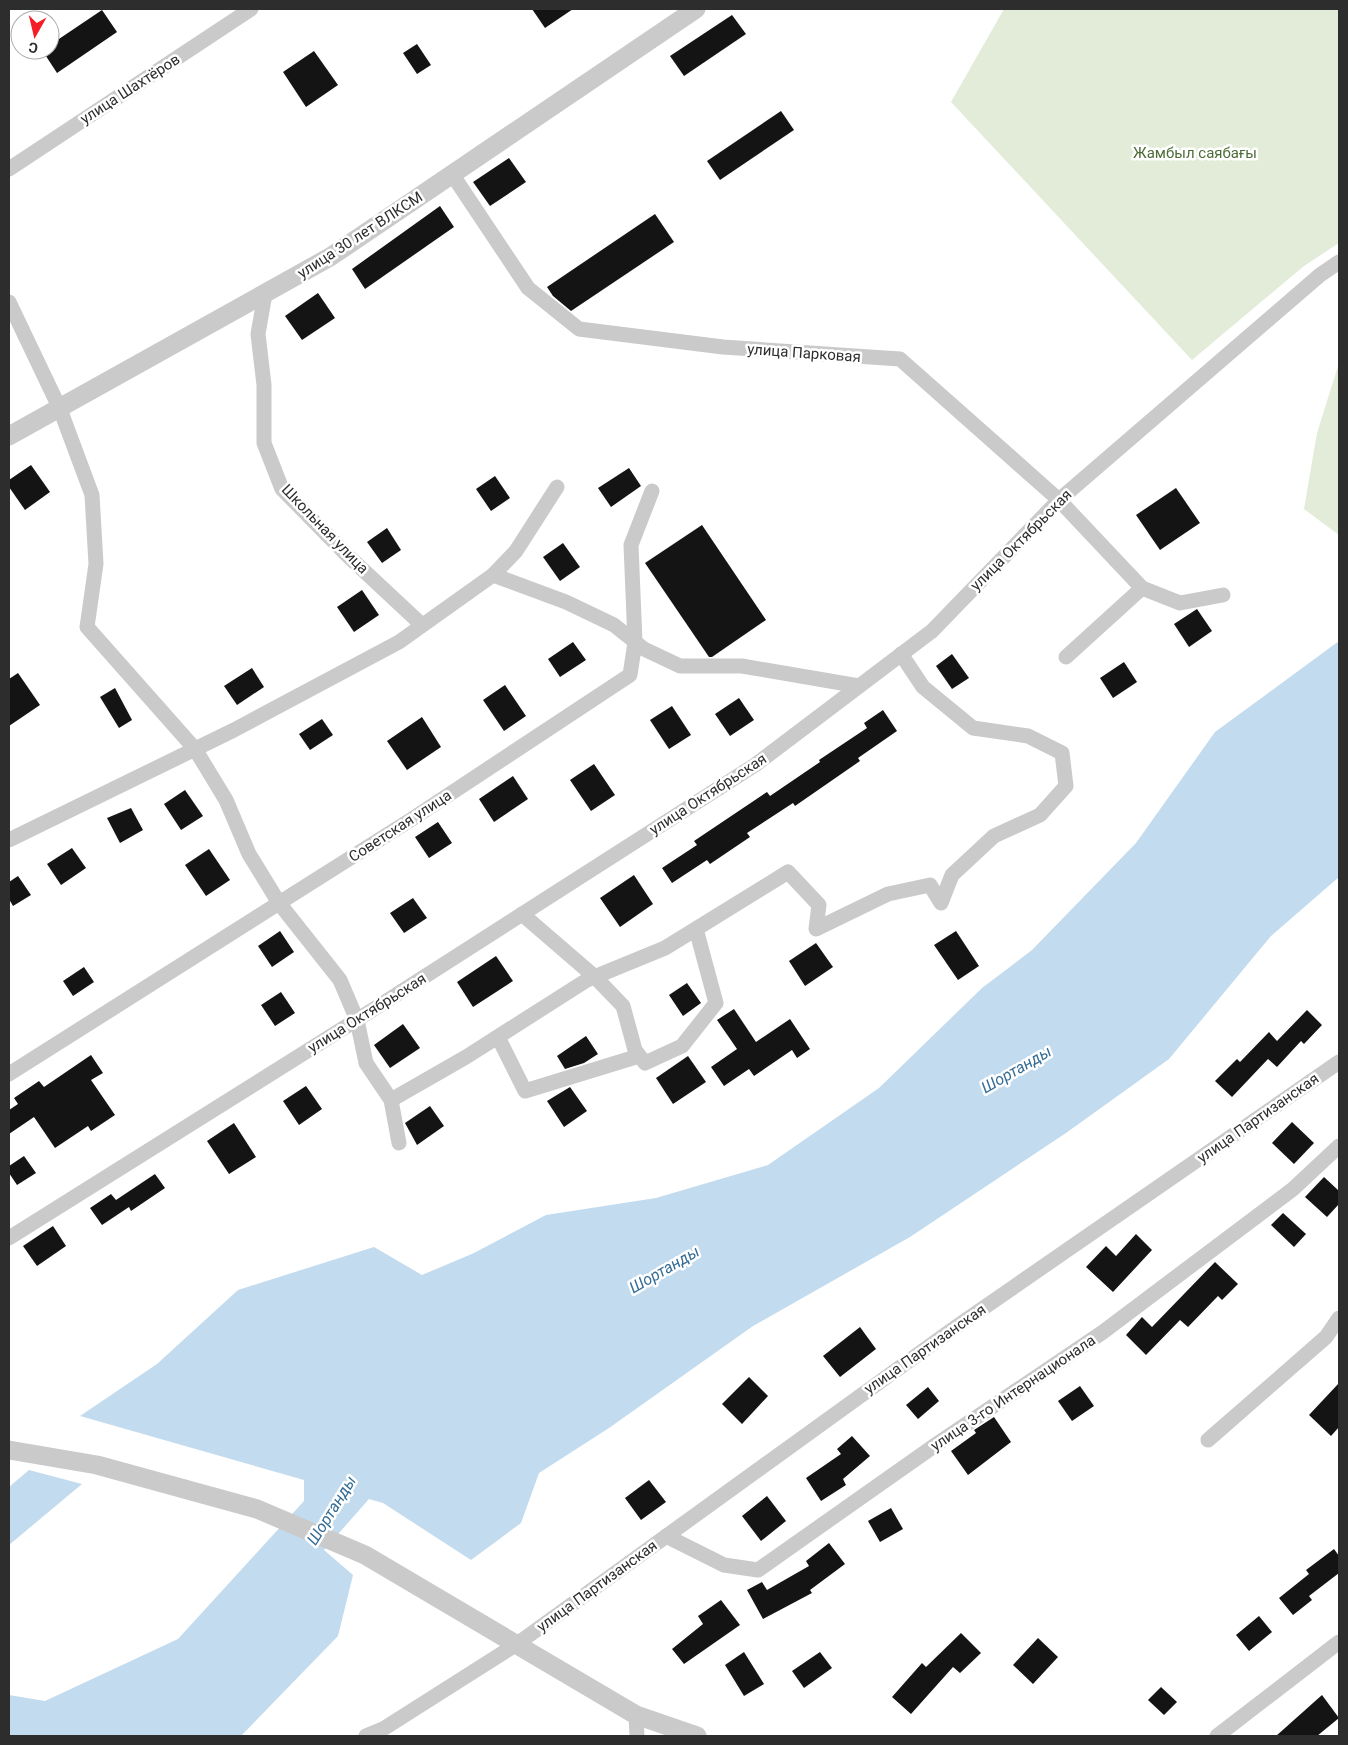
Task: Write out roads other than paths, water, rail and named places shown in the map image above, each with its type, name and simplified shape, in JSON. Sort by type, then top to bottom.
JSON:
[{"type":"street","name":"улица Шахтёров","points":[[9,169],[251,9]]},
{"type":"street","name":"улица 30 лет ВЛКСМ","points":[[9,436],[330,257],[696,9]]},
{"type":"street","name":"улица Парковая","points":[[452,174],[528,288],[579,329],[724,347],[900,360],[1060,500],[1142,588],[1180,603],[1223,595]]},
{"type":"street","name":"улица Октябрьская","points":[[9,1238],[356,1020],[755,765],[932,631],[1060,500],[1320,275],[1339,262]]},
{"type":"street","name":"Школьная улица","points":[[265,294],[258,334],[264,385],[264,443],[282,489],[347,555],[422,625]]},
{"type":"street","points":[[9,302],[60,409],[92,495],[96,564],[87,627],[195,749],[226,800],[249,854],[279,903],[340,980],[356,1020],[366,1063],[391,1100],[399,1143]]},
{"type":"street","points":[[9,840],[195,749],[399,642],[493,574],[516,551],[557,487]]},
{"type":"street","name":"Советская улица","points":[[9,1074],[412,819],[630,675],[635,642],[631,545],[652,490]]},
{"type":"street","points":[[493,574],[566,602],[614,625],[644,649],[680,666],[742,666],[858,686]]},
{"type":"street","points":[[1066,657],[1142,588]]},
{"type":"street","points":[[391,1100],[595,977],[665,948],[788,872],[819,905],[816,929],[888,894],[930,885],[941,902],[952,875],[994,836],[1040,815],[1066,786],[1062,753],[1028,736],[973,728],[923,687],[901,654]]},
{"type":"street","points":[[522,914],[595,977],[623,1006],[635,1050],[645,1063],[682,1046],[716,1002],[696,930]]},
{"type":"street","points":[[498,1037],[524,1091],[639,1056]]},
{"type":"street","name":"улица Партизанская","points":[[366,1736],[383,1729],[517,1644],[953,1328],[1339,1062]]},
{"type":"street","name":"улица 3-го Интернационала","points":[[666,1536],[724,1565],[758,1570],[934,1446],[1103,1332],[1293,1190],[1339,1146]]},
{"type":"street","points":[[1208,1440],[1326,1337],[1339,1318]]},
{"type":"street","points":[[9,1450],[98,1464],[256,1509],[365,1555],[636,1715],[697,1736]]},
{"type":"street","points":[[1217,1736],[1339,1642]]},
{"type":"street","points":[[636,1715],[637,1736]]},
{"type":"water","name":"Шортанды","points":[[1339,641],[1339,877],[1271,936],[1169,1059],[1066,1133],[910,1237],[753,1326],[609,1428],[539,1473],[521,1523],[471,1560],[383,1503],[369,1499],[324,1550],[353,1575],[338,1636],[241,1736],[9,1736],[9,1695],[45,1701],[178,1639],[304,1501],[304,1480],[80,1416],[157,1364],[238,1290],[374,1247],[422,1275],[474,1253],[546,1215],[656,1198],[768,1165],[879,1088],[982,988],[1032,950],[1136,843],[1215,732]]},
{"type":"water","points":[[29,1470],[82,1484],[9,1545],[9,1487]]},
{"type":"park label","name":"Жамбыл саябағы","points":[[1195,153]]}]
